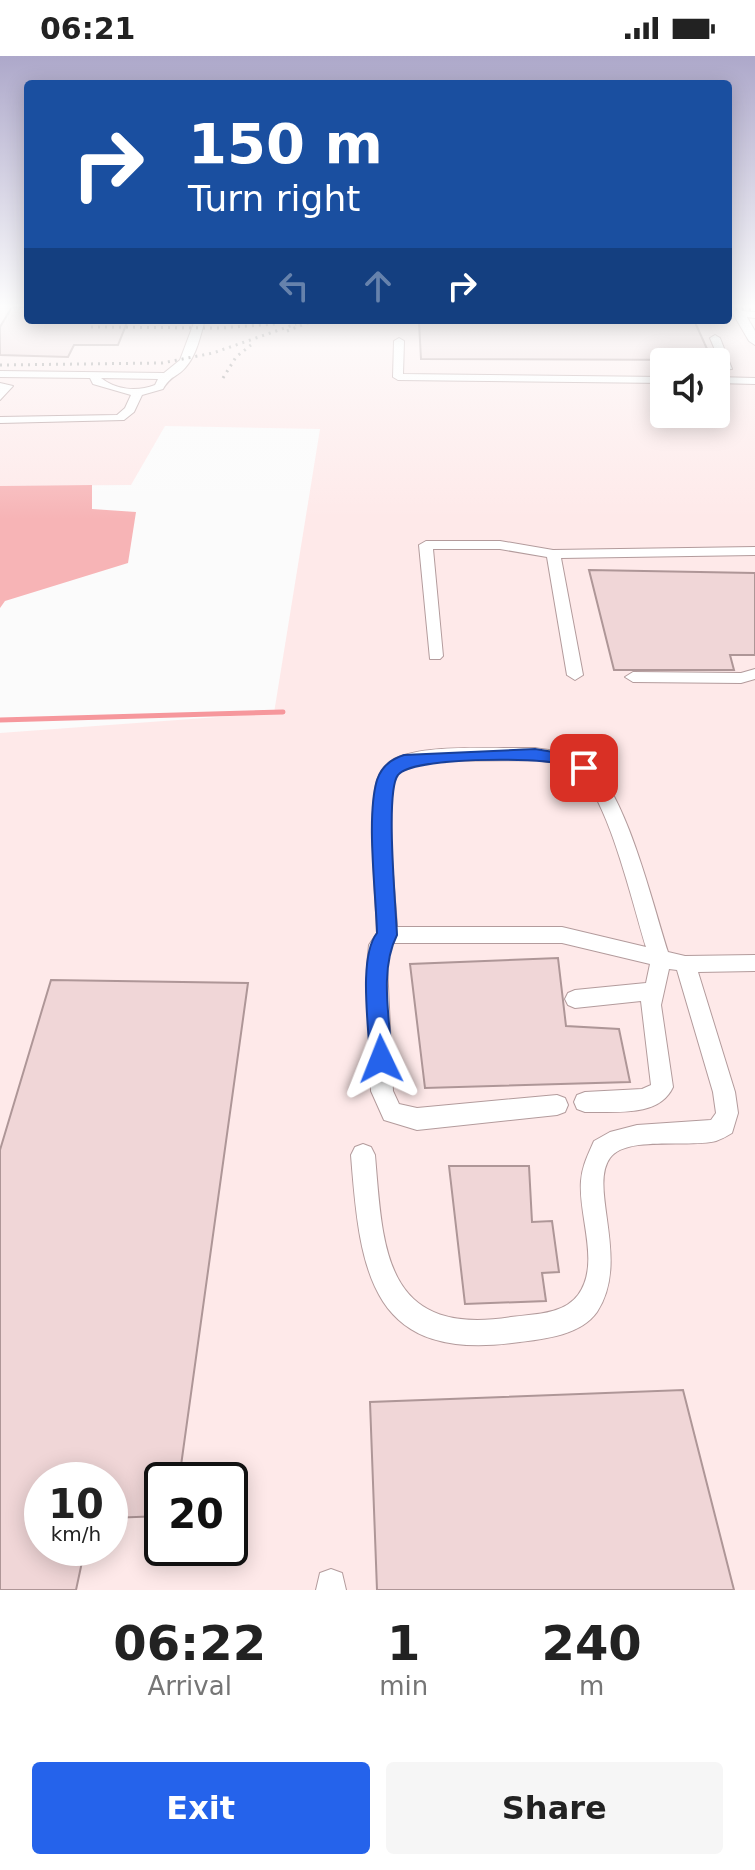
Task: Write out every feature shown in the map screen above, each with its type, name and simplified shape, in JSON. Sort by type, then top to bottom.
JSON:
[{"type":"lane","points":[[95,377],[97,382],[106,386],[138,393],[159,387],[165,377]]},
{"type":"lane","points":[[398,377],[650,380]]},
{"type":"lane","points":[[730,380],[755,381]]},
{"type":"lane","points":[[0,386],[8,386],[0,397]]},
{"type":"lane","points":[[0,420],[120,418],[130,410],[138,393]]},
{"type":"lane","points":[[435,656],[426,545],[500,545],[553,554],[755,551]]},
{"type":"lane","points":[[553,554],[575,675]]},
{"type":"lane","points":[[633,677],[741,678],[755,674]]},
{"type":"lane","points":[[557,1105],[417,1119],[392,1113],[382,1091],[377,965],[379,945],[387,935],[383,805],[386,779],[392,769],[404,761],[430,757],[535,754],[566,759],[584,768],[610,804],[661,961],[652,991],[652,1022],[662,1087],[656,1095],[642,1099],[585,1102]]},
{"type":"lane","points":[[387,935],[562,935],[592,939],[661,961],[685,964],[755,963]]},
{"type":"lane","points":[[363,1155],[373,1255],[398,1307],[415,1321],[440,1329],[492,1332],[563,1321],[587,1304],[597,1285],[600,1265],[594,1186],[596,1163],[603,1147],[621,1137],[714,1131],[724,1125],[727,1113],[724,1092],[685,964]]},
{"type":"lane","points":[[575,999],[652,991]]},
{"type":"shaded area","points":[[0,377],[650,377],[650,428],[730,428],[730,377],[755,377],[755,1590],[0,1590],[0,733],[274,713],[320,429],[165,426],[131,485],[0,486]]},
{"type":"shaded area","points":[[92,485],[92,509],[136,512],[128,563],[5,601],[0,608],[0,486]]},
{"type":"building","points":[[589,570],[755,573],[755,655],[730,655],[734,670],[614,670]]},
{"type":"building","points":[[558,958],[566,1026],[619,1029],[630,1082],[425,1088],[410,964]]},
{"type":"building","points":[[51,980],[248,983],[181,1462],[144,1462],[144,1517],[128,1517],[128,1462],[24,1462],[24,1566],[81,1566],[76,1590],[0,1590],[0,1150]]},
{"type":"building","points":[[449,1166],[529,1166],[532,1222],[552,1221],[559,1272],[542,1273],[546,1301],[465,1304]]},
{"type":"building","points":[[683,1390],[734,1590],[377,1590],[370,1402]]},
{"type":"waterway","points":[[0,720],[283,712]]},
{"type":"route","points":[[381,1059],[377,965],[379,945],[387,935],[383,805],[386,779],[392,769],[404,761],[430,757],[535,754],[566,759],[584,768]]}]
